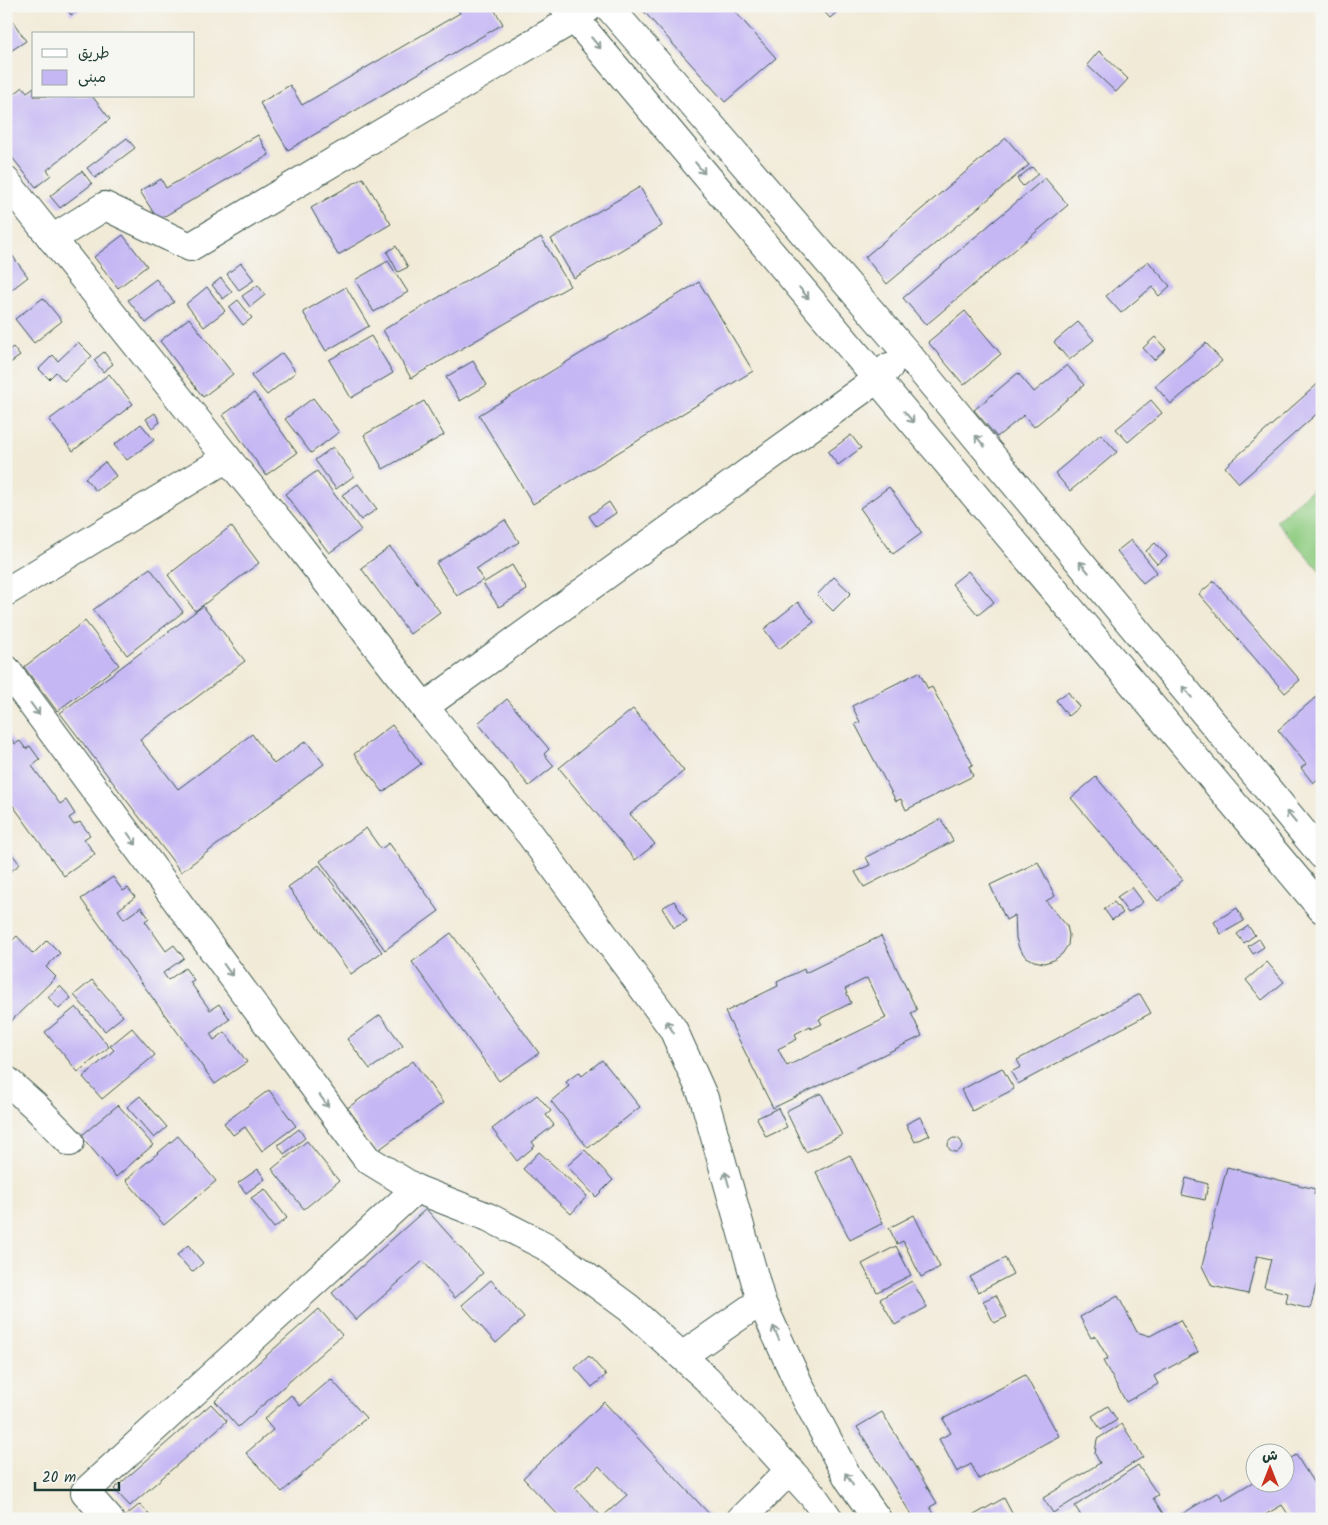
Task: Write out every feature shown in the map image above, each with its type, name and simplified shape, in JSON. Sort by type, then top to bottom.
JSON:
[{"type":"street","points":[[608,6],[906,351],[1322,855]]},
{"type":"street","points":[[52,239],[105,206],[190,247],[577,10],[877,379],[1322,909]]},
{"type":"street","points":[[6,182],[297,543],[424,707],[530,834],[673,1029],[704,1098],[761,1301],[801,1389],[870,1516]]},
{"type":"street","points":[[424,707],[877,379],[906,351]]},
{"type":"street","points":[[6,592],[227,458]]},
{"type":"street","points":[[6,669],[367,1159],[416,1189],[488,1217],[545,1246],[629,1308],[707,1379],[813,1496],[829,1519]]},
{"type":"street","points":[[6,1080],[34,1104],[70,1142]]},
{"type":"street","points":[[109,1519],[85,1492],[416,1189]]},
{"type":"street","points":[[682,1356],[761,1301]]},
{"type":"street","points":[[741,1519],[790,1470]]},
{"type":"green space","points":[[1322,481],[1322,573],[1276,521]]},
{"type":"building","points":[[66,6],[85,6],[71,15]]},
{"type":"building","points":[[455,6],[492,6],[503,24],[288,150],[260,103],[290,85],[302,105],[460,13]]},
{"type":"building","points":[[639,6],[730,6],[776,58],[725,102]]},
{"type":"building","points":[[819,6],[834,6],[838,11],[830,18]]},
{"type":"building","points":[[6,11],[26,41],[6,54]]},
{"type":"building","points":[[1099,51],[1128,79],[1116,92],[1087,65]]},
{"type":"building","points":[[23,87],[27,92],[32,88],[32,98],[94,98],[110,119],[47,170],[51,175],[36,187],[6,150],[6,97],[8,99]]},
{"type":"building","points":[[258,135],[269,155],[158,220],[140,191],[161,179],[166,188]]},
{"type":"building","points":[[127,138],[135,148],[95,178],[87,168]]},
{"type":"building","points":[[1006,138],[1029,165],[887,284],[865,257]]},
{"type":"building","points":[[1032,167],[1038,174],[1023,186],[1017,179]]},
{"type":"building","points":[[82,171],[92,184],[60,208],[50,196]]},
{"type":"building","points":[[363,178],[391,224],[338,255],[311,208]]},
{"type":"building","points":[[1045,178],[1068,205],[926,325],[903,298]]},
{"type":"building","points":[[640,187],[662,226],[574,278],[551,239]]},
{"type":"building","points":[[123,235],[147,266],[118,288],[94,257]]},
{"type":"building","points":[[541,237],[570,286],[411,378],[383,330]]},
{"type":"building","points":[[396,246],[408,267],[398,272],[387,252]]},
{"type":"building","points":[[6,247],[28,277],[6,294]]},
{"type":"building","points":[[388,261],[408,292],[374,312],[355,280]]},
{"type":"building","points":[[1148,261],[1170,286],[1159,296],[1152,287],[1121,313],[1106,296]]},
{"type":"building","points":[[241,263],[254,280],[239,290],[227,274]]},
{"type":"building","points":[[221,278],[232,292],[223,299],[212,285]]},
{"type":"building","points":[[156,279],[174,302],[146,323],[128,300]]},
{"type":"building","points":[[699,282],[753,371],[533,504],[479,415]]},
{"type":"building","points":[[258,285],[265,295],[250,307],[242,296]]},
{"type":"building","points":[[207,287],[225,311],[204,327],[186,304]]},
{"type":"building","points":[[346,287],[369,326],[326,351],[303,312]]},
{"type":"building","points":[[43,298],[62,321],[34,343],[15,319]]},
{"type":"building","points":[[238,300],[252,318],[243,325],[229,307]]},
{"type":"building","points":[[965,311],[1001,354],[964,385],[928,342]]},
{"type":"building","points":[[189,318],[233,374],[203,397],[160,341]]},
{"type":"building","points":[[1078,322],[1094,340],[1069,360],[1054,342]]},
{"type":"building","points":[[371,336],[393,373],[351,398],[329,360]]},
{"type":"building","points":[[1155,337],[1166,349],[1154,360],[1143,348]]},
{"type":"building","points":[[78,342],[92,356],[64,381],[56,372],[49,379],[39,369],[53,355],[58,361]]},
{"type":"building","points":[[1206,343],[1222,361],[1171,404],[1155,386]]},
{"type":"building","points":[[13,347],[20,356],[6,366],[6,352]]},
{"type":"building","points":[[104,352],[113,364],[103,372],[94,360]]},
{"type":"building","points":[[282,353],[296,372],[267,395],[251,376]]},
{"type":"building","points":[[473,361],[487,385],[460,401],[446,377]]},
{"type":"building","points":[[1067,365],[1084,385],[1034,427],[1024,415],[997,437],[974,410],[1018,373],[1034,392]]},
{"type":"building","points":[[109,374],[133,404],[73,451],[49,420]]},
{"type":"building","points":[[1322,380],[1322,409],[1239,483],[1225,467]]},
{"type":"building","points":[[254,393],[297,453],[266,475],[223,415]]},
{"type":"building","points":[[313,398],[339,432],[311,453],[285,419]]},
{"type":"building","points":[[1151,400],[1162,413],[1128,442],[1116,429]]},
{"type":"building","points":[[424,401],[444,435],[383,469],[364,435]]},
{"type":"building","points":[[155,413],[160,422],[152,428],[146,419]]},
{"type":"building","points":[[141,424],[154,440],[127,460],[114,445]]},
{"type":"building","points":[[1101,434],[1117,452],[1070,491],[1055,473]]},
{"type":"building","points":[[851,435],[861,448],[838,465],[828,452]]},
{"type":"building","points":[[333,447],[354,476],[336,489],[315,460]]},
{"type":"building","points":[[105,462],[116,476],[96,491],[85,478]]},
{"type":"building","points":[[317,471],[361,530],[329,553],[285,494]]},
{"type":"building","points":[[358,484],[377,509],[361,520],[342,495]]},
{"type":"building","points":[[889,487],[922,533],[893,554],[860,508]]},
{"type":"building","points":[[609,502],[616,513],[596,526],[589,516]]},
{"type":"building","points":[[505,520],[519,542],[476,569],[483,580],[457,596],[436,563]]},
{"type":"building","points":[[231,526],[259,563],[195,611],[168,575]]},
{"type":"building","points":[[1131,540],[1157,572],[1143,583],[1117,551]]},
{"type":"building","points":[[1155,543],[1167,556],[1157,564],[1146,551]]},
{"type":"building","points":[[390,547],[440,612],[410,634],[361,568]]},
{"type":"building","points":[[512,565],[527,590],[499,607],[483,583]]},
{"type":"building","points":[[150,568],[183,612],[127,655],[93,610]]},
{"type":"building","points":[[968,571],[994,602],[978,615],[952,584]]},
{"type":"building","points":[[834,577],[851,593],[833,611],[817,595]]},
{"type":"building","points":[[1214,581],[1300,680],[1285,693],[1199,594]]},
{"type":"building","points":[[798,602],[814,622],[779,649],[764,629]]},
{"type":"building","points":[[203,606],[245,661],[140,740],[178,789],[252,734],[274,764],[306,741],[324,764],[181,872],[60,713]]},
{"type":"building","points":[[85,621],[119,665],[57,711],[24,667]]},
{"type":"building","points":[[919,672],[928,689],[932,687],[973,765],[969,766],[973,776],[906,810],[901,799],[896,801],[855,724],[860,722],[852,706]]},
{"type":"building","points":[[1068,692],[1079,707],[1068,716],[1056,700]]},
{"type":"building","points":[[1316,697],[1322,703],[1322,782],[1319,778],[1313,783],[1301,768],[1306,764],[1278,730]]},
{"type":"building","points":[[507,699],[549,749],[544,754],[554,766],[529,786],[478,723]]},
{"type":"building","points":[[633,709],[684,771],[630,814],[655,844],[635,860],[559,768]]},
{"type":"building","points":[[392,725],[421,764],[383,792],[354,754]]},
{"type":"building","points":[[6,731],[15,744],[20,741],[26,749],[30,746],[40,760],[32,766],[60,804],[66,800],[75,814],[69,818],[74,825],[80,822],[90,835],[84,839],[95,854],[64,876],[6,796]]},
{"type":"building","points":[[1096,777],[1183,880],[1158,901],[1071,798]]},
{"type":"building","points":[[941,819],[953,841],[864,887],[855,872],[870,865],[866,857]]},
{"type":"building","points":[[366,828],[381,849],[389,843],[439,911],[385,950],[320,861]]},
{"type":"building","points":[[6,847],[20,864],[6,875]]},
{"type":"building","points":[[1038,862],[1055,896],[1046,901],[1067,926],[1069,935],[1068,945],[1062,954],[1054,960],[1044,963],[1034,961],[1025,956],[1019,948],[1016,938],[1015,915],[1006,920],[990,885]]},
{"type":"building","points":[[319,865],[382,952],[351,974],[288,887]]},
{"type":"building","points":[[113,877],[123,891],[128,888],[135,897],[118,910],[124,919],[141,907],[149,918],[145,921],[166,951],[174,945],[184,958],[163,973],[168,980],[185,968],[194,980],[190,982],[210,1010],[219,1004],[230,1019],[210,1034],[214,1040],[225,1032],[247,1062],[215,1084],[81,899]]},
{"type":"building","points":[[1132,887],[1143,902],[1128,913],[1117,897]]},
{"type":"building","points":[[674,901],[687,921],[674,928],[662,908]]},
{"type":"building","points":[[1114,902],[1123,913],[1112,920],[1104,909]]},
{"type":"building","points":[[1237,908],[1244,921],[1221,934],[1214,922]]},
{"type":"building","points":[[1248,926],[1255,935],[1244,943],[1237,934]]},
{"type":"building","points":[[451,933],[539,1053],[499,1081],[412,962]]},
{"type":"building","points":[[17,936],[33,954],[47,940],[60,953],[46,967],[56,977],[6,1026],[6,946]]},
{"type":"building","points":[[881,936],[917,1010],[911,1013],[922,1036],[773,1108],[725,1012],[778,986],[777,982],[804,969],[805,973]],"holes":[[[867,978],[886,1018],[787,1066],[778,1049],[797,1039],[795,1034],[810,1026],[811,1029],[822,1024],[819,1019],[851,1003],[845,989]]]},
{"type":"building","points":[[1259,939],[1264,947],[1253,954],[1248,946]]},
{"type":"building","points":[[1267,962],[1284,982],[1262,1000],[1246,980]]},
{"type":"building","points":[[92,980],[123,1016],[105,1031],[74,995]]},
{"type":"building","points":[[60,986],[71,998],[59,1009],[48,997]]},
{"type":"building","points":[[1140,994],[1151,1013],[1018,1084],[1011,1072],[1021,1067],[1017,1060]]},
{"type":"building","points":[[76,1007],[109,1047],[78,1072],[45,1032]]},
{"type":"building","points":[[380,1015],[403,1046],[370,1069],[347,1039]]},
{"type":"building","points":[[132,1028],[155,1055],[102,1099],[83,1077],[114,1050],[110,1046]]},
{"type":"building","points":[[602,1060],[640,1107],[588,1148],[551,1101],[569,1086],[566,1082],[579,1072],[582,1076]]},
{"type":"building","points":[[413,1061],[443,1103],[377,1151],[346,1109]]},
{"type":"building","points":[[1002,1068],[1014,1089],[972,1111],[961,1090]]},
{"type":"building","points":[[269,1090],[296,1126],[262,1151],[245,1127],[233,1135],[224,1123]]},
{"type":"building","points":[[821,1093],[842,1135],[806,1152],[786,1111]]},
{"type":"building","points":[[537,1095],[551,1111],[546,1115],[554,1125],[532,1142],[535,1146],[517,1161],[492,1129]]},
{"type":"building","points":[[140,1096],[167,1127],[154,1138],[127,1107]]},
{"type":"building","points":[[118,1105],[153,1145],[116,1177],[81,1136]]},
{"type":"building","points":[[778,1108],[787,1127],[766,1137],[757,1118]]},
{"type":"building","points":[[920,1117],[930,1135],[915,1142],[906,1124]]},
{"type":"building","points":[[299,1129],[305,1138],[284,1154],[278,1145]]},
{"type":"building","points":[[178,1136],[216,1181],[164,1225],[126,1180]]},
{"type":"building","points":[[955,1138],[960,1140],[962,1145],[960,1150],[955,1152],[950,1150],[948,1145],[950,1140]]},
{"type":"building","points":[[307,1141],[339,1181],[304,1209],[272,1169]]},
{"type":"building","points":[[585,1150],[613,1180],[596,1197],[567,1166]]},
{"type":"building","points":[[539,1152],[587,1196],[571,1214],[523,1169]]},
{"type":"building","points":[[850,1155],[883,1223],[850,1240],[816,1172]]},
{"type":"building","points":[[1227,1167],[1315,1189],[1314,1194],[1322,1196],[1322,1262],[1310,1309],[1286,1303],[1288,1293],[1264,1287],[1271,1259],[1257,1256],[1248,1294],[1212,1286],[1202,1266]]},
{"type":"building","points":[[258,1169],[265,1179],[246,1193],[238,1183]]},
{"type":"building","points":[[1186,1178],[1208,1184],[1205,1200],[1182,1195]]},
{"type":"building","points":[[265,1189],[287,1218],[274,1228],[251,1198]]},
{"type":"building","points":[[426,1209],[483,1273],[455,1298],[423,1261],[356,1320],[332,1293]]},
{"type":"building","points":[[914,1215],[940,1267],[921,1277],[903,1241],[897,1244],[889,1228]]},
{"type":"building","points":[[188,1245],[203,1263],[192,1272],[177,1255]]},
{"type":"building","points":[[896,1246],[911,1275],[877,1292],[862,1264]]},
{"type":"building","points":[[1005,1258],[1013,1274],[978,1292],[970,1277]]},
{"type":"building","points":[[491,1280],[524,1318],[496,1343],[462,1305]]},
{"type":"building","points":[[912,1281],[927,1307],[895,1325],[880,1299]]},
{"type":"building","points":[[996,1295],[1007,1317],[994,1323],[983,1301]]},
{"type":"building","points":[[1118,1296],[1137,1332],[1150,1336],[1180,1320],[1198,1352],[1154,1376],[1158,1384],[1126,1402],[1103,1361],[1108,1358],[1095,1336],[1091,1338],[1080,1317]]},
{"type":"building","points":[[319,1309],[342,1335],[238,1427],[215,1401]]},
{"type":"building","points":[[589,1356],[606,1375],[592,1387],[575,1368]]},
{"type":"building","points":[[1025,1375],[1059,1436],[979,1479],[971,1464],[957,1472],[939,1439],[951,1433],[943,1419]]},
{"type":"building","points":[[331,1379],[366,1418],[282,1492],[246,1453],[273,1430],[264,1419],[291,1395],[300,1406]]},
{"type":"building","points":[[604,1402],[714,1519],[562,1519],[523,1478]],"holes":[[[599,1466],[627,1495],[602,1517],[575,1488]]]},
{"type":"building","points":[[211,1404],[227,1421],[130,1506],[114,1489]]},
{"type":"building","points":[[1108,1406],[1117,1420],[1101,1430],[1092,1416]]},
{"type":"building","points":[[882,1412],[937,1503],[930,1507],[937,1519],[914,1519],[857,1427]]},
{"type":"building","points":[[1122,1424],[1143,1457],[1053,1513],[1043,1498],[1100,1463],[1095,1454],[1097,1439]]},
{"type":"building","points":[[1296,1455],[1322,1496],[1322,1519],[1291,1519],[1282,1505],[1258,1519],[1174,1519],[1218,1492],[1223,1500],[1246,1486],[1246,1492],[1296,1492]]},
{"type":"building","points":[[1138,1465],[1158,1495],[1153,1498],[1164,1515],[1158,1519],[1083,1519],[1075,1506]]},
{"type":"building","points":[[1004,1498],[1015,1519],[967,1519]]},
{"type":"building","points":[[140,1504],[153,1519],[122,1519]]}]
